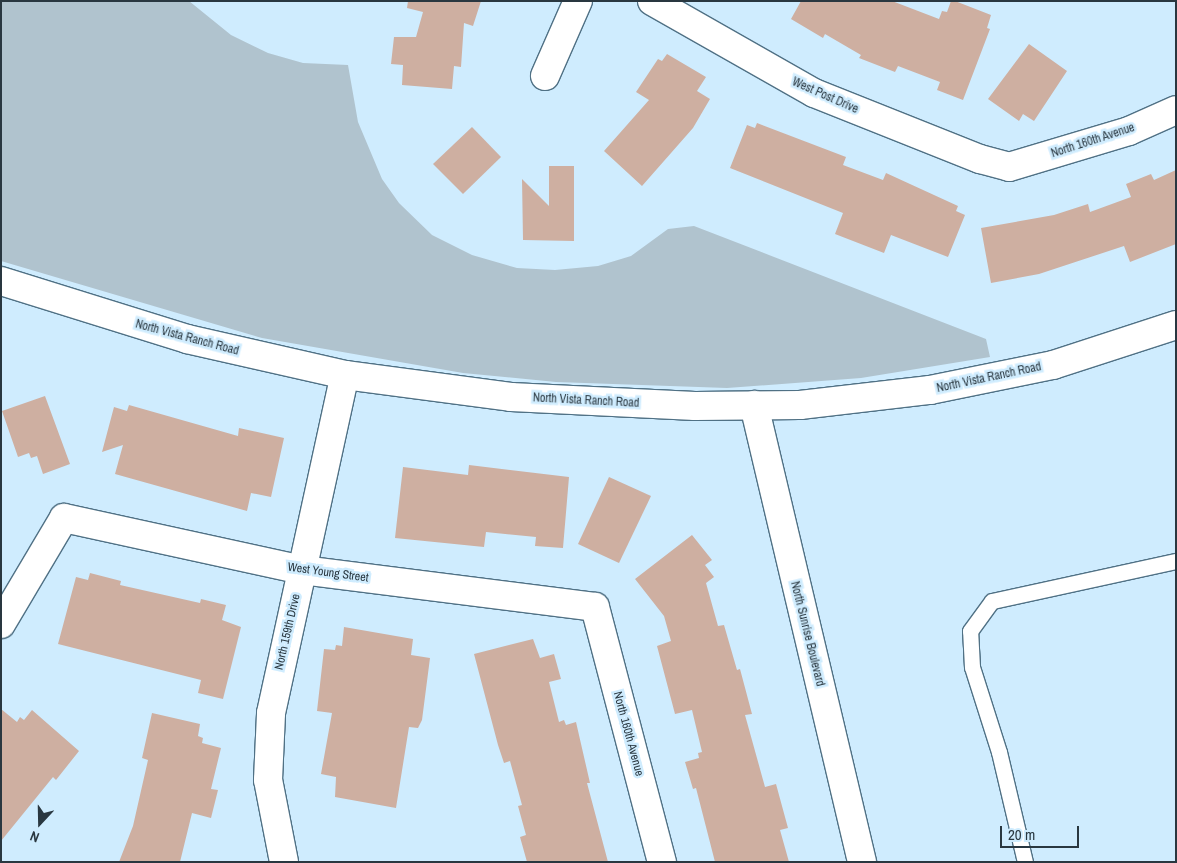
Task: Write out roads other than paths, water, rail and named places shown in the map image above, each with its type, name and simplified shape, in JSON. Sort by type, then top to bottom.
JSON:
[{"type":"street","points":[[545,76],[578,1]]},
{"type":"street","name":"West Post Drive","points":[[652,1],[814,93],[980,159],[1009,167]]},
{"type":"street","name":"North 160th Avenue","points":[[1009,167],[1129,131],[1176,110]]},
{"type":"street","name":"North Vista Ranch Road","points":[[1,281],[187,339],[345,375],[511,397],[695,406],[800,405],[930,390],[1053,365],[1176,325]]},
{"type":"street","name":"North 159th Drive","points":[[284,862],[268,780],[271,713],[345,375]]},
{"type":"street","name":"North Sunrise Boulevard","points":[[754,405],[862,862]]},
{"type":"street","name":"West Young Street","points":[[1,624],[64,518],[302,570],[595,607]]},
{"type":"street","name":"North 160th Avenue","points":[[595,607],[662,862]]},
{"type":"lane","points":[[1025,862],[998,752],[972,667],[970,631],[992,601],[1176,561]]}]
